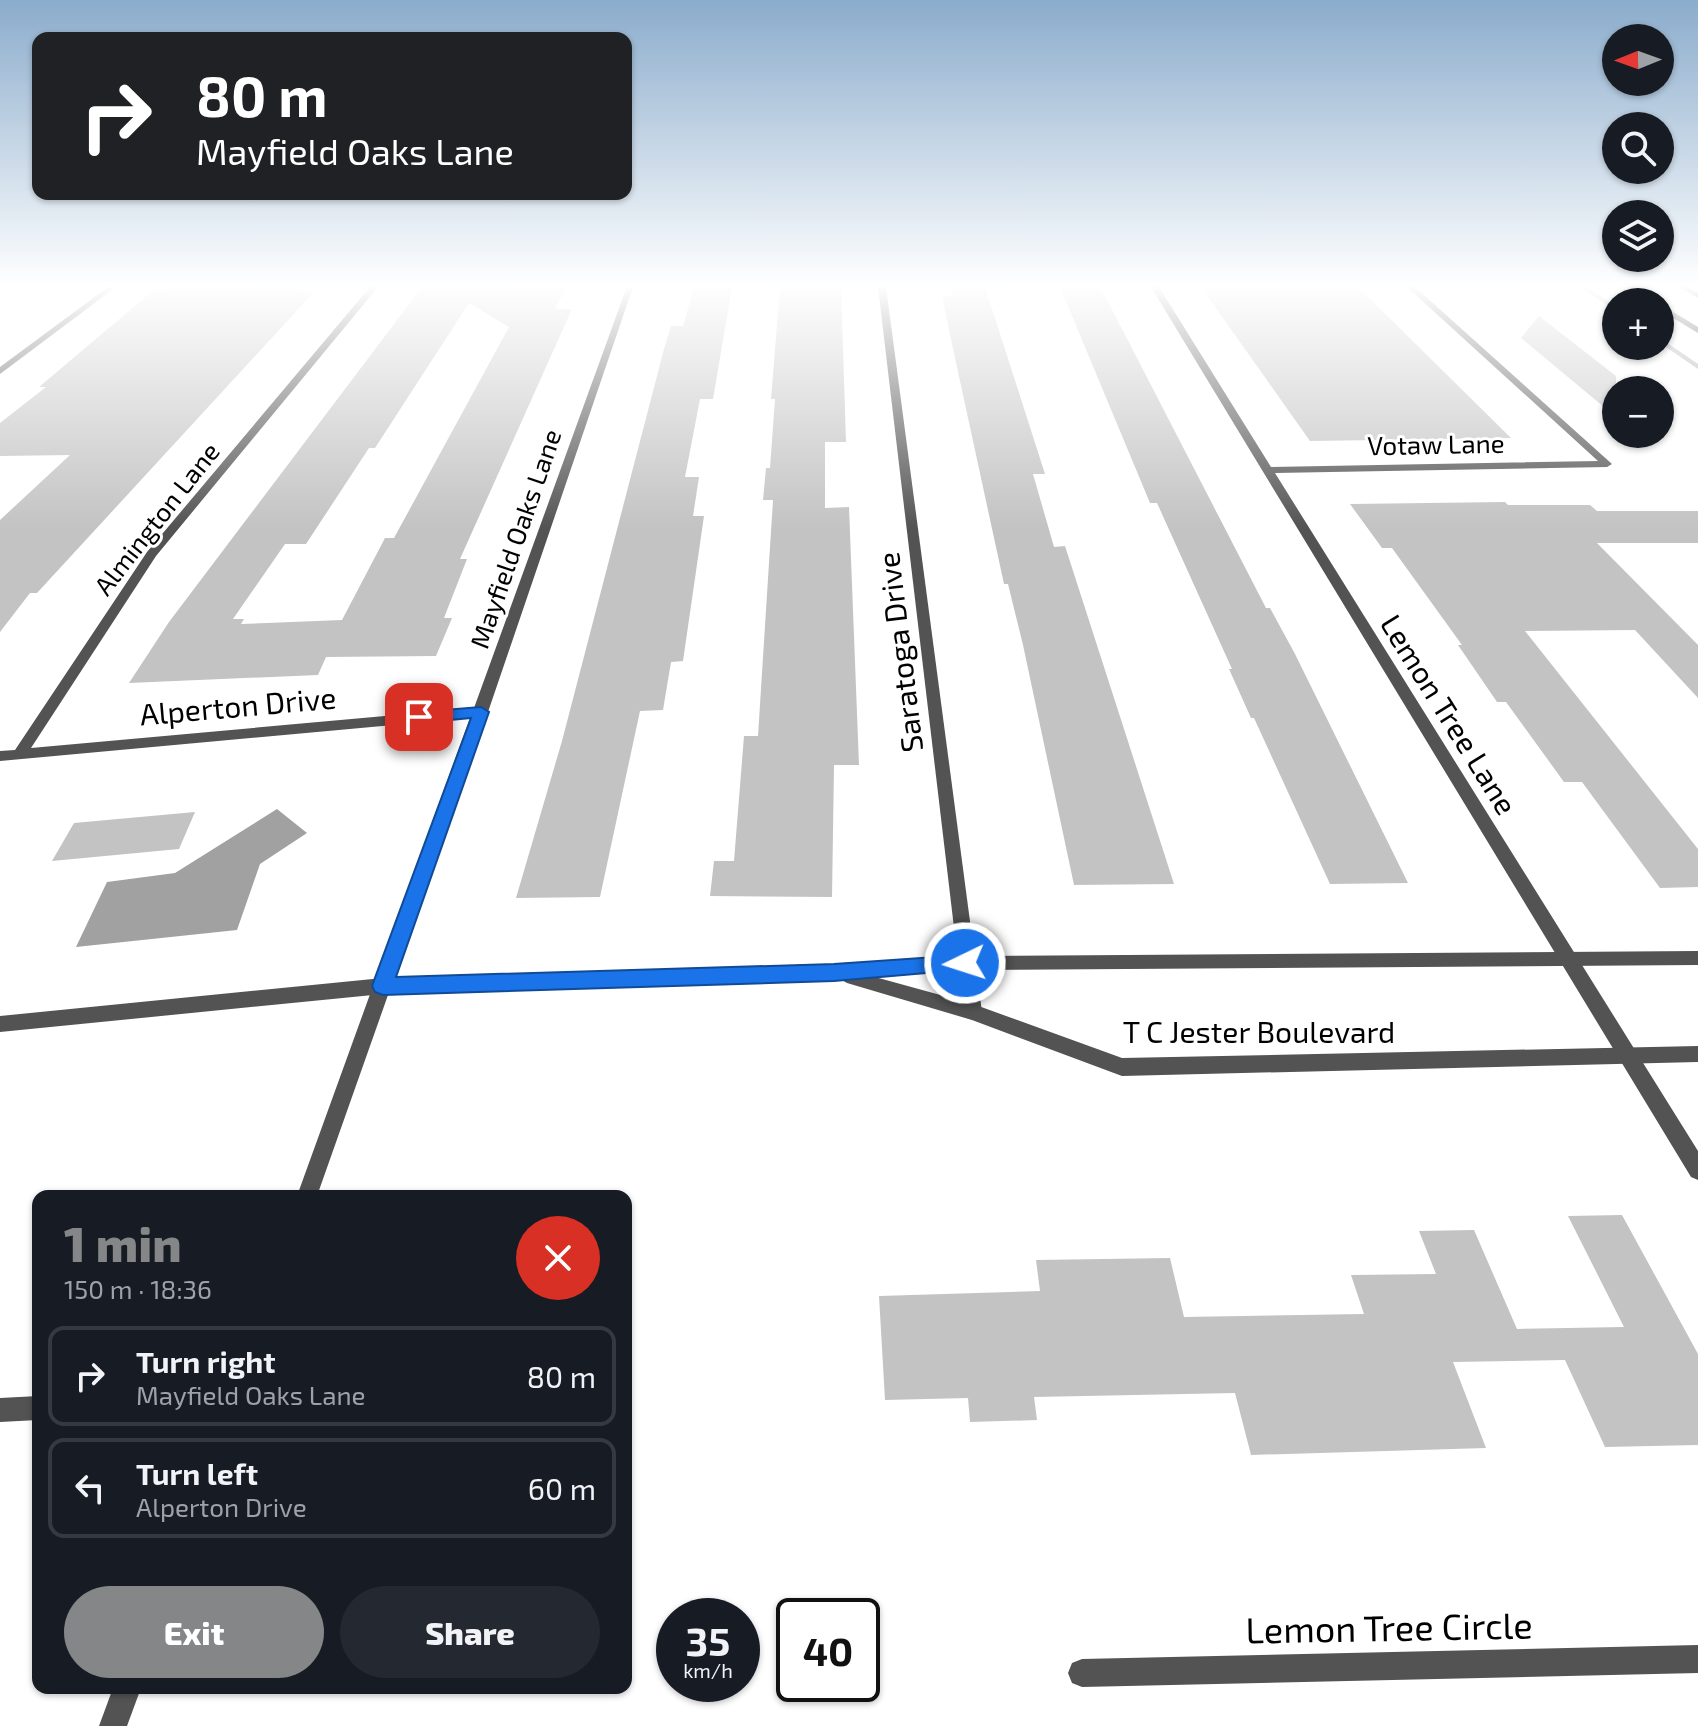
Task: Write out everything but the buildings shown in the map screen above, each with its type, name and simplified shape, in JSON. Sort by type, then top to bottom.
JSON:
[{"type":"street","name":"Almington Lane","points":[[21,752],[151,554],[307,368]]},
{"type":"street","name":"Mayfield Oaks Lane","points":[[309,1190],[602,368]]},
{"type":"street","name":"Saratoga Drive","points":[[892,368],[973,1012]]},
{"type":"street","name":"Lemon Tree Lane","points":[[1204,368],[1698,1170]]},
{"type":"street","name":"Votaw Lane","points":[[1266,470],[1607,464],[1500,368]]},
{"type":"street","name":"Alperton Drive","points":[[0,756],[481,712]]},
{"type":"street","name":"T C Jester Boulevard","points":[[0,1024],[383,986],[834,972],[965,963],[1698,958]]},
{"type":"street","name":"T C Jester Boulevard","points":[[834,972],[973,1012],[1122,1067],[1698,1054]]},
{"type":"street","points":[[0,1410],[32,1408]]},
{"type":"street","name":"Lemon Tree Circle","points":[[1082,1673],[1698,1659]]},
{"type":"street","points":[[113,1726],[125,1694]]},
{"type":"shaded area","points":[[277,809],[307,833],[260,864],[237,930],[76,947],[107,882],[175,873]]},
{"type":"route","points":[[419,717],[481,712],[383,986],[834,972],[965,963]]}]
